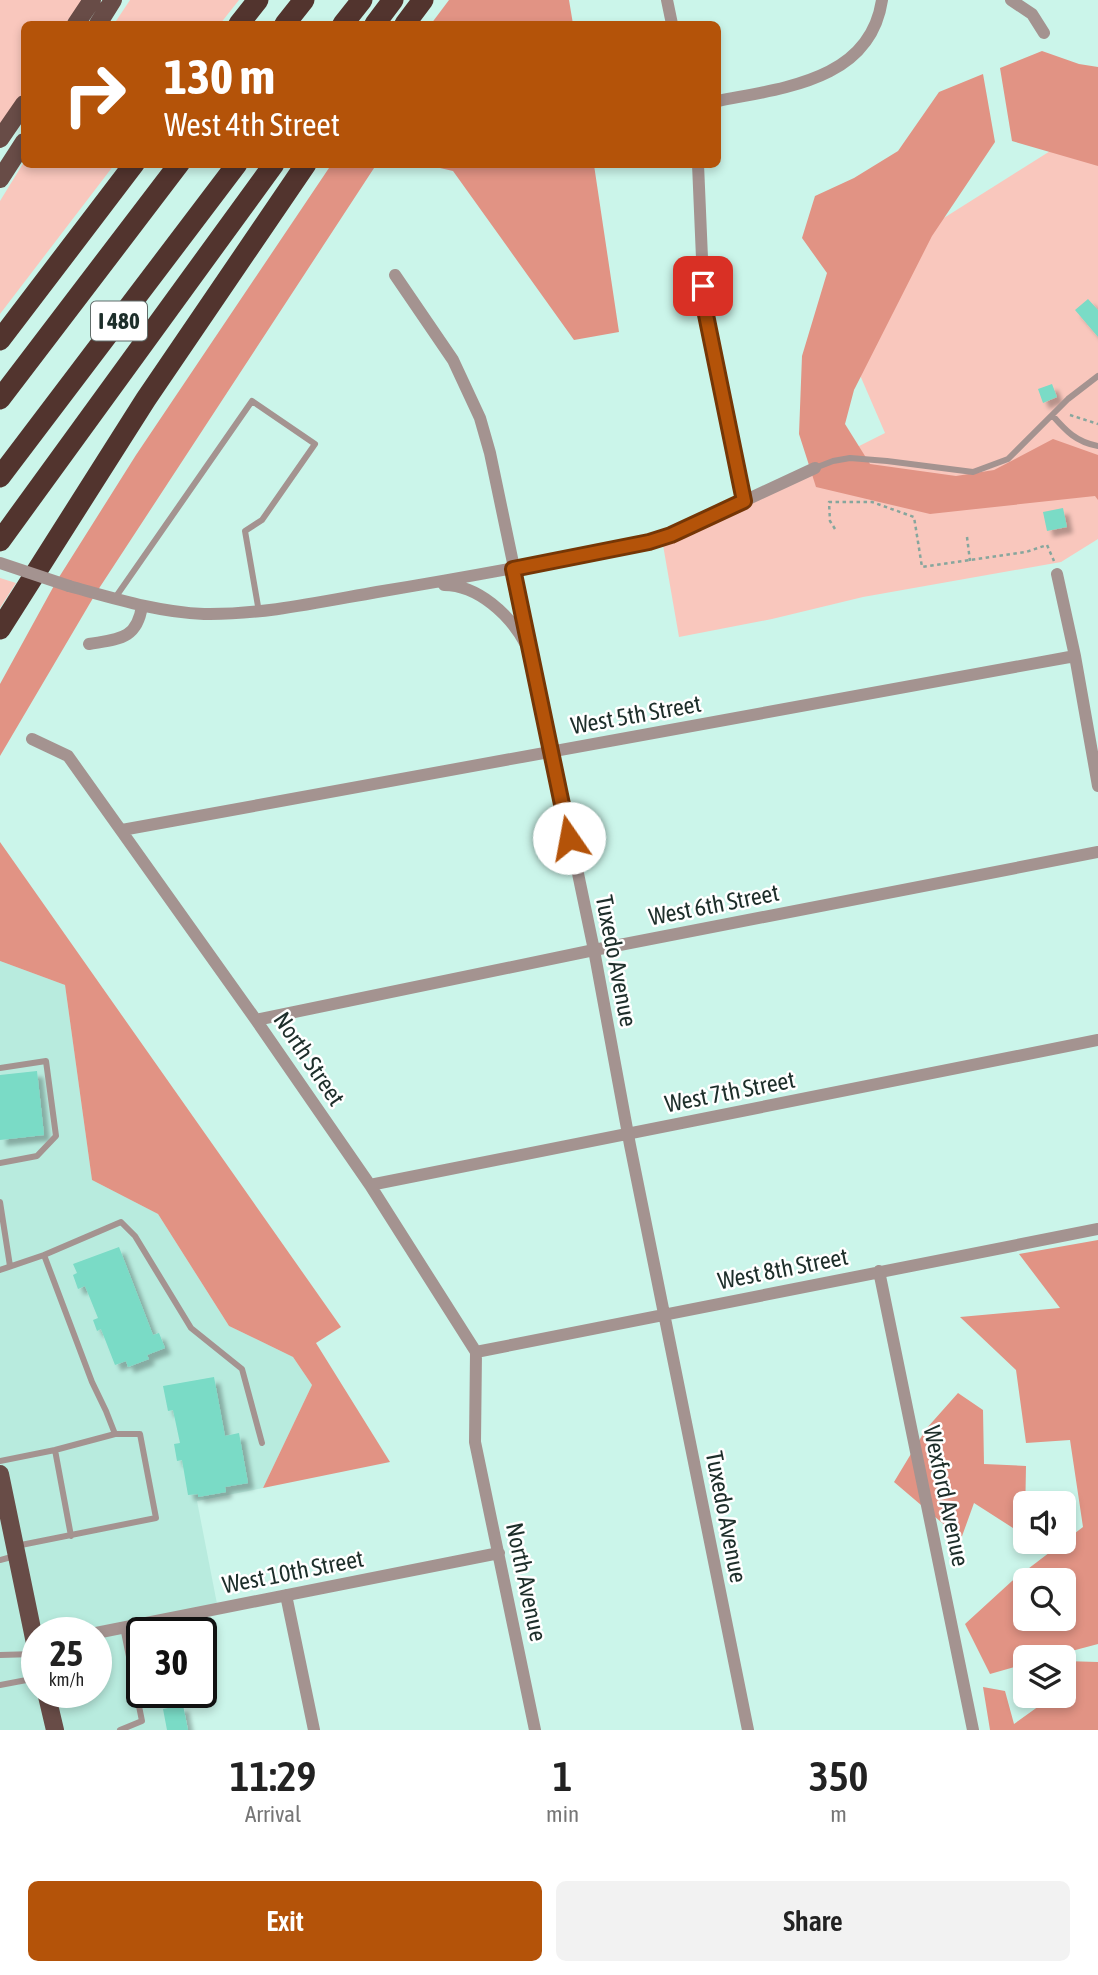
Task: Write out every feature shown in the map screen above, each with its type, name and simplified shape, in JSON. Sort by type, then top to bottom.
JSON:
[{"type":"highway","points":[[241,21],[258,0]]},
{"type":"highway","points":[[287,21],[304,0]]},
{"type":"highway","points":[[345,21],[362,0]]},
{"type":"highway","points":[[377,21],[393,0]]},
{"type":"highway","points":[[407,21],[423,0]]},
{"type":"highway","points":[[0,340],[131,168]]},
{"type":"highway","name":"I 480","points":[[0,399],[176,168]]},
{"type":"highway","name":"I 480","points":[[0,477],[234,168]]},
{"type":"highway","points":[[0,541],[271,168]]},
{"type":"highway","points":[[0,628],[188,335],[303,168]]},
{"type":"main road","points":[[78,21],[92,0]]},
{"type":"main road","points":[[100,21],[113,0]]},
{"type":"main road","points":[[0,139],[21,108]]},
{"type":"main road","points":[[0,180],[21,147]]},
{"type":"main road","points":[[0,1474],[10,1554],[27,1617]]},
{"type":"main road","points":[[50,1708],[55,1730]]},
{"type":"street","points":[[667,0],[671,21]]},
{"type":"street","points":[[721,100],[801,84],[828,74],[850,59],[866,39],[880,16],[882,0]]},
{"type":"street","points":[[1011,0],[1032,14],[1044,33]]},
{"type":"street","points":[[698,168],[704,305],[744,501]]},
{"type":"street","name":"Tuxedo Avenue","points":[[395,275],[453,360],[480,418],[490,453],[594,950],[663,1314],[748,1730]]},
{"type":"street","points":[[0,563],[142,606],[202,614],[259,612],[513,569],[649,542],[671,535],[814,468]]},
{"type":"street","points":[[1057,570],[1098,786]]},
{"type":"street","points":[[426,584],[450,585],[471,592],[493,605],[510,619],[531,659]]},
{"type":"street","points":[[89,644],[127,636],[136,627],[142,606]]},
{"type":"street","name":"West 5th Street","points":[[122,830],[1075,656]]},
{"type":"street","name":"North Street","points":[[33,739],[68,756],[122,830],[370,1185],[476,1352]]},
{"type":"street","name":"West 6th Street","points":[[257,1020],[594,950],[1098,852]]},
{"type":"street","name":"West 7th Street","points":[[370,1185],[1098,1040]]},
{"type":"street","name":"West 8th Street","points":[[476,1352],[1098,1229]]},
{"type":"street","name":"Wexford Avenue","points":[[879,1271],[973,1730]]},
{"type":"street","name":"North Avenue","points":[[476,1352],[475,1442],[535,1730]]},
{"type":"street","name":"West 10th Street","points":[[112,1630],[499,1553]]},
{"type":"street","points":[[286,1595],[313,1730]]},
{"type":"lane","points":[[814,468],[850,458],[974,472],[1008,459],[1068,399],[1098,376]]},
{"type":"lane","points":[[114,598],[252,401],[316,444],[262,520],[245,531],[259,612]]},
{"type":"lane","points":[[1052,415],[1073,438],[1098,446]]},
{"type":"lane","points":[[0,1068],[46,1061],[56,1136],[37,1156],[0,1163]]},
{"type":"lane","points":[[0,1202],[10,1266]]},
{"type":"lane","points":[[0,1270],[44,1255],[121,1222],[135,1236],[191,1328],[242,1369],[262,1443]]},
{"type":"lane","points":[[44,1255],[92,1382],[115,1434]]},
{"type":"lane","points":[[0,1461],[115,1434],[140,1434],[156,1518],[71,1536],[10,1554]]},
{"type":"lane","points":[[55,1450],[71,1536]]},
{"type":"lane","points":[[120,1730],[142,1721],[123,1628]]},
{"type":"lane","points":[[0,1655],[21,1652]]},
{"type":"lane","points":[[0,1685],[21,1681]]},
{"type":"path","points":[[1070,415],[1098,424]]},
{"type":"path","points":[[835,529],[830,521],[829,502],[872,502],[914,517],[922,567],[1026,552],[1047,545],[1057,570]]},
{"type":"path","points":[[967,537],[970,561]]},
{"type":"shaded area","points":[[0,0],[92,0],[78,21],[21,21],[21,108],[0,139]]},
{"type":"shaded area","points":[[130,0],[239,0],[222,21],[116,21]]},
{"type":"shaded area","points":[[449,0],[569,0],[572,21],[433,21]]},
{"type":"shaded area","points":[[1042,51],[1079,64],[1098,67],[1098,166],[1012,141],[1000,68]]},
{"type":"shaded area","points":[[983,74],[995,142],[932,236],[854,390],[845,424],[870,464],[956,476],[994,470],[1053,439],[1098,455],[1098,500],[1095,496],[930,514],[816,487],[799,434],[802,356],[827,273],[802,238],[815,196],[854,178],[898,151],[939,92]]},
{"type":"shaded area","points":[[1098,121],[1098,539],[1061,562],[863,597],[772,619],[679,637],[663,545],[885,433],[847,345],[920,233]]},
{"type":"shaded area","points":[[21,167],[112,168],[0,314],[0,201]]},
{"type":"shaded area","points":[[329,168],[374,168],[96,593],[0,756],[0,684],[56,582],[136,455]]},
{"type":"shaded area","points":[[440,168],[594,168],[619,332],[574,340],[453,171]]},
{"type":"shaded area","points":[[0,578],[16,583],[0,608]]},
{"type":"shaded area","points":[[0,842],[341,1327],[316,1343],[390,1462],[263,1488],[312,1385],[293,1357],[229,1326],[158,1214],[92,1180],[65,985],[0,961]]},
{"type":"shaded area","points":[[0,961],[65,985],[92,1180],[158,1214],[229,1326],[293,1357],[312,1385],[263,1488],[197,1501],[218,1609],[179,1617],[126,1617],[126,1708],[183,1708],[187,1730],[0,1730]]},
{"type":"shaded area","points":[[1098,1240],[1098,1644],[1076,1650],[1076,1645],[1013,1645],[1013,1667],[990,1674],[965,1624],[1013,1580],[1013,1631],[1076,1631],[1076,1568],[1029,1568],[1048,1554],[1076,1554],[1076,1532],[1083,1527],[1070,1440],[1026,1443],[1016,1370],[960,1317],[1060,1308],[1019,1254]]},
{"type":"shaded area","points":[[958,1393],[983,1410],[984,1464],[1026,1466],[1026,1491],[1013,1491],[1013,1528],[974,1503],[961,1539],[894,1482],[926,1429]]},
{"type":"shaded area","points":[[1076,1661],[1098,1662],[1098,1730],[990,1730],[983,1687],[1005,1691],[1014,1724],[1036,1708],[1076,1708]]},
{"type":"building","points":[[1088,299],[1098,310],[1098,337],[1075,310]]},
{"type":"building","points":[[1052,384],[1057,397],[1043,403],[1038,389]]},
{"type":"building","points":[[1063,508],[1067,527],[1047,531],[1043,512]]},
{"type":"building","points":[[37,1071],[44,1135],[0,1140],[0,1075]]},
{"type":"building","points":[[119,1247],[153,1335],[159,1333],[165,1348],[147,1355],[149,1359],[128,1367],[126,1361],[115,1365],[101,1329],[97,1331],[93,1320],[98,1318],[85,1286],[78,1289],[73,1275],[77,1273],[73,1264]]},
{"type":"building","points":[[214,1377],[225,1436],[239,1433],[248,1483],[225,1487],[226,1492],[198,1497],[198,1494],[188,1495],[182,1460],[177,1461],[174,1444],[180,1443],[173,1410],[168,1411],[163,1386]]},
{"type":"building","points":[[184,1708],[188,1730],[167,1730],[163,1709]]},
{"type":"route","points":[[569,838],[513,569],[649,542],[671,535],[744,501],[704,305],[703,286]]}]
